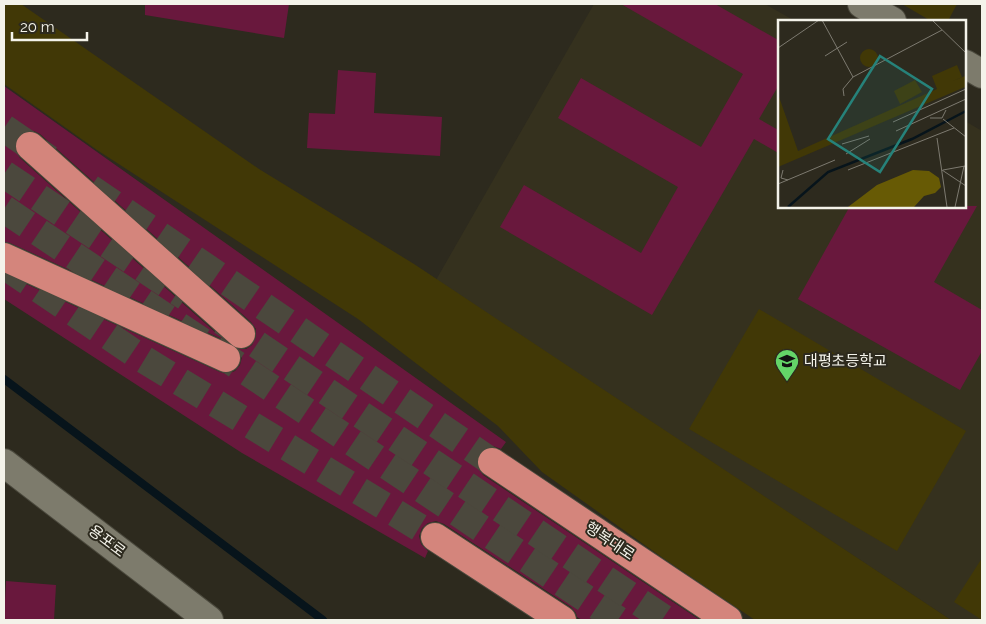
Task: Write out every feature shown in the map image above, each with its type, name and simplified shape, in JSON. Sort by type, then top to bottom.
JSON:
[{"type":"highway","points":[[30,146],[241,334]]},
{"type":"highway","points":[[4,257],[226,358]]},
{"type":"highway","name":"행복대로","points":[[492,462],[728,620]]},
{"type":"highway","points":[[434,537],[562,620]]},
{"type":"street","points":[[862,4],[890,20]]},
{"type":"street","points":[[966,65],[982,74]]},
{"type":"street","name":"용포로","points":[[4,463],[209,620]]},
{"type":"shaded area","points":[[4,4],[21,4],[259,169],[414,264],[951,620],[755,620],[663,558],[542,472],[498,426],[358,319],[97,150],[4,84]]},
{"type":"shaded area","name":"대평초등학교","points":[[594,4],[765,4],[793,20],[778,20],[778,208],[966,208],[966,122],[982,131],[982,620],[951,620],[436,280]]},
{"type":"shaded area","points":[[902,4],[957,4],[949,20],[929,20]]},
{"type":"shaded area","points":[[759,309],[966,431],[897,551],[689,429]]},
{"type":"shaded area","points":[[982,558],[982,620],[954,602]]},
{"type":"building","points":[[145,4],[289,4],[284,38],[145,15]]},
{"type":"building","points":[[621,4],[715,4],[778,40],[778,86],[759,119],[778,130],[778,153],[754,139],[652,315],[500,227],[524,185],[641,253],[678,187],[558,118],[581,78],[701,147],[743,74]]},
{"type":"building","points":[[338,70],[376,73],[374,113],[442,117],[440,156],[307,148],[309,113],[335,114]]},
{"type":"building","points":[[4,86],[506,442],[501,449],[493,446],[479,453],[476,461],[483,475],[700,620],[582,620],[577,617],[571,607],[444,524],[436,521],[428,523],[422,528],[419,536],[421,544],[428,551],[425,558],[242,453],[4,299],[4,274],[227,374],[235,371],[240,365],[242,357],[239,349],[246,349],[252,345],[256,337],[256,329],[251,322],[40,134],[34,131],[25,131],[18,136],[15,150],[20,158],[224,340],[10,243],[4,242]]},
{"type":"building","points":[[966,206],[977,206],[934,282],[982,310],[982,351],[960,390],[798,299],[849,208],[966,208]]},
{"type":"building","points":[[6,581],[56,585],[54,620],[4,620]]},
{"type":"waterway","points":[[4,379],[323,620]]},
{"type":"tunnel","points":[[4,128],[49,159]]},
{"type":"tunnel","points":[[4,174],[186,297]]},
{"type":"tunnel","points":[[90,188],[492,462]]},
{"type":"tunnel","points":[[4,209],[618,620]]},
{"type":"tunnel","points":[[5,266],[143,359],[435,537]]},
{"type":"tunnel","points":[[222,321],[666,620]]},
{"type":"place","name":"대평초등학교","points":[[787,382]]}]
